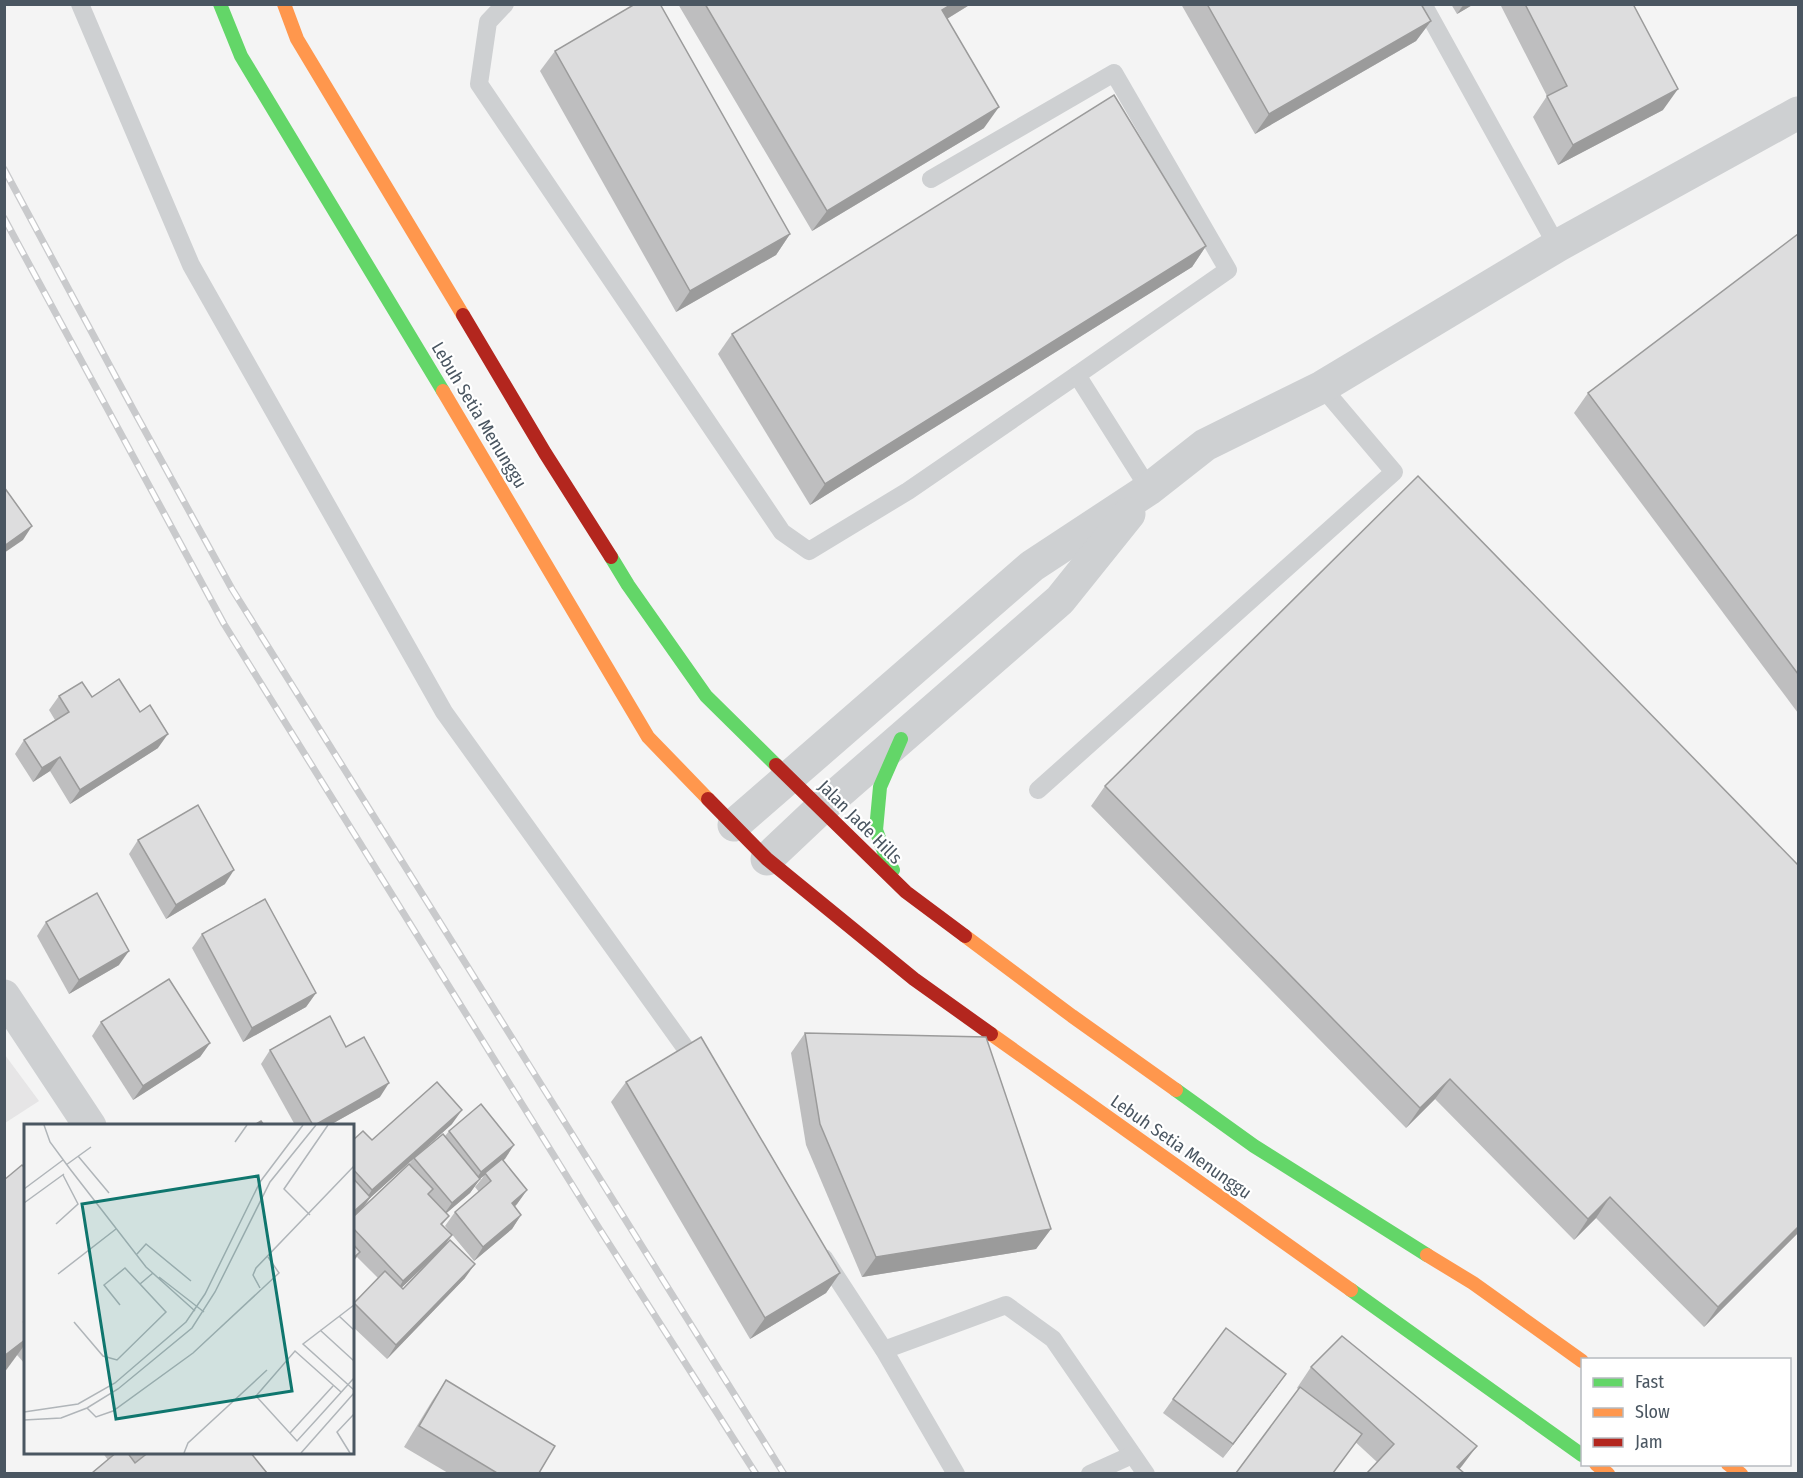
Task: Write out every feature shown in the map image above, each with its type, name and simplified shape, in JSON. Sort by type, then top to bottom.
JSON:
[{"type":"street","name":"Lebuh Setia Menunggu","points":[[220,4],[241,56],[496,478],[648,737],[734,825]]},
{"type":"street","name":"Lebuh Setia Menunggu","points":[[284,4],[297,39],[545,453],[628,585],[706,696],[790,777]]},
{"type":"street","points":[[1149,489],[1060,600],[821,808],[767,859],[734,825],[1032,566],[1149,489],[1205,446],[1322,387],[1557,246],[1798,113]]},
{"type":"street","points":[[901,739],[880,787],[876,830],[886,857],[906,892],[1072,1016],[1254,1146],[1473,1283],[1581,1360]]},
{"type":"street","name":"Jalan Jade Hills","points":[[790,777],[906,892]]},
{"type":"street","name":"Lebuh Setia Menunggu","points":[[767,859],[914,979],[1581,1454]]},
{"type":"street","points":[[4,996],[89,1124]]},
{"type":"lane","points":[[80,4],[191,265],[444,712],[712,1085]]},
{"type":"lane","points":[[505,4],[488,22],[479,84],[782,532],[809,551],[908,491],[1228,270],[1114,73],[932,179]]},
{"type":"lane","points":[[1423,4],[1557,246]]},
{"type":"lane","points":[[1077,375],[1149,489]]},
{"type":"lane","points":[[1038,790],[1394,472],[1322,387]]},
{"type":"lane","points":[[814,1242],[884,1350],[956,1473]]},
{"type":"lane","points":[[884,1350],[1006,1305],[1053,1339],[1146,1473]]},
{"type":"lane","points":[[1090,1473],[1132,1455]]},
{"type":"shaded area","points":[[5,1055],[39,1101],[4,1123]]},
{"type":"building","points":[[635,4],[660,4],[790,234],[690,291],[555,51]]},
{"type":"building","points":[[705,4],[952,4],[942,10],[999,107],[827,211]]},
{"type":"building","points":[[1207,4],[1421,4],[1431,21],[1269,114]]},
{"type":"building","points":[[1525,4],[1633,4],[1678,89],[1573,145],[1547,96],[1567,86]]},
{"type":"building","points":[[1114,95],[1206,246],[825,484],[732,334]]},
{"type":"building","points":[[1798,234],[1798,674],[1588,393]]},
{"type":"building","points":[[1418,476],[1798,865],[1798,1227],[1718,1307],[1610,1197],[1588,1219],[1450,1079],[1420,1108],[1105,786]]},
{"type":"building","points":[[4,487],[32,526],[4,546]]},
{"type":"building","points":[[119,679],[140,712],[150,705],[168,734],[80,790],[60,757],[42,768],[24,740],[69,712],[59,696],[82,682],[92,697]]},
{"type":"building","points":[[198,805],[234,870],[176,905],[138,840]]},
{"type":"building","points":[[97,893],[129,951],[79,980],[46,922]]},
{"type":"building","points":[[265,899],[316,993],[252,1028],[202,934]]},
{"type":"building","points":[[169,979],[210,1043],[143,1086],[101,1022]]},
{"type":"building","points":[[330,1016],[346,1047],[364,1037],[389,1083],[317,1124],[312,1124],[270,1050]]},
{"type":"building","points":[[805,1033],[986,1037],[1051,1229],[876,1257],[820,1124]]},
{"type":"building","points":[[701,1037],[840,1273],[765,1318],[626,1082]]},
{"type":"building","points":[[437,1082],[462,1110],[372,1190],[354,1170],[354,1139],[363,1131],[372,1140]]},
{"type":"building","points":[[481,1104],[514,1145],[481,1172],[449,1131]]},
{"type":"building","points":[[443,1134],[480,1179],[452,1203],[414,1158]]},
{"type":"building","points":[[502,1159],[527,1190],[512,1203],[521,1215],[483,1247],[455,1212],[491,1181],[485,1173]]},
{"type":"building","points":[[409,1164],[433,1189],[428,1194],[449,1216],[441,1224],[452,1235],[403,1281],[354,1229],[354,1216]]},
{"type":"building","points":[[22,1165],[24,1167],[24,1341],[4,1356],[4,1180]]},
{"type":"building","points":[[354,1179],[370,1197],[354,1211]]},
{"type":"building","points":[[450,1240],[475,1264],[396,1345],[354,1303],[385,1271],[403,1289]]},
{"type":"building","points":[[354,1245],[360,1252],[354,1257]]},
{"type":"building","points":[[1226,1328],[1286,1374],[1233,1444],[1173,1399]]},
{"type":"building","points":[[1342,1336],[1477,1446],[1457,1467],[1464,1473],[1367,1473],[1394,1444],[1311,1367]]},
{"type":"building","points":[[446,1380],[555,1446],[539,1473],[497,1473],[419,1426]]},
{"type":"building","points":[[1300,1387],[1362,1434],[1333,1473],[1236,1473]]},
{"type":"building","points":[[115,1454],[128,1454],[135,1463],[146,1454],[252,1454],[267,1473],[92,1473]]},
{"type":"railway","points":[[4,169],[232,589],[784,1474]]},
{"type":"railway","points":[[4,218],[224,624],[597,1225],[756,1474]]},
{"type":"traffic: fast","points":[[220,4],[241,56],[443,391]]},
{"type":"traffic: fast","points":[[611,557],[706,696],[776,765]]},
{"type":"traffic: fast","points":[[893,870],[876,830],[880,787],[901,739]]},
{"type":"traffic: fast","points":[[1176,1090],[1254,1146],[1427,1255]]},
{"type":"traffic: fast","points":[[1351,1290],[1581,1454]]},
{"type":"traffic: slow","points":[[284,4],[297,39],[463,315]]},
{"type":"traffic: slow","points":[[443,391],[648,737],[708,799]]},
{"type":"traffic: slow","points":[[965,936],[1176,1090]]},
{"type":"traffic: slow","points":[[991,1034],[1351,1290]]},
{"type":"traffic: slow","points":[[1427,1255],[1473,1283],[1581,1360]]},
{"type":"traffic: slow","points":[[1598,1466],[1608,1474]]},
{"type":"traffic: slow","points":[[1731,1466],[1741,1474]]},
{"type":"traffic: jam","points":[[463,315],[545,453],[611,557]]},
{"type":"traffic: jam","points":[[776,765],[906,892],[965,936]]},
{"type":"traffic: jam","points":[[708,799],[767,859],[914,979],[991,1034]]}]
